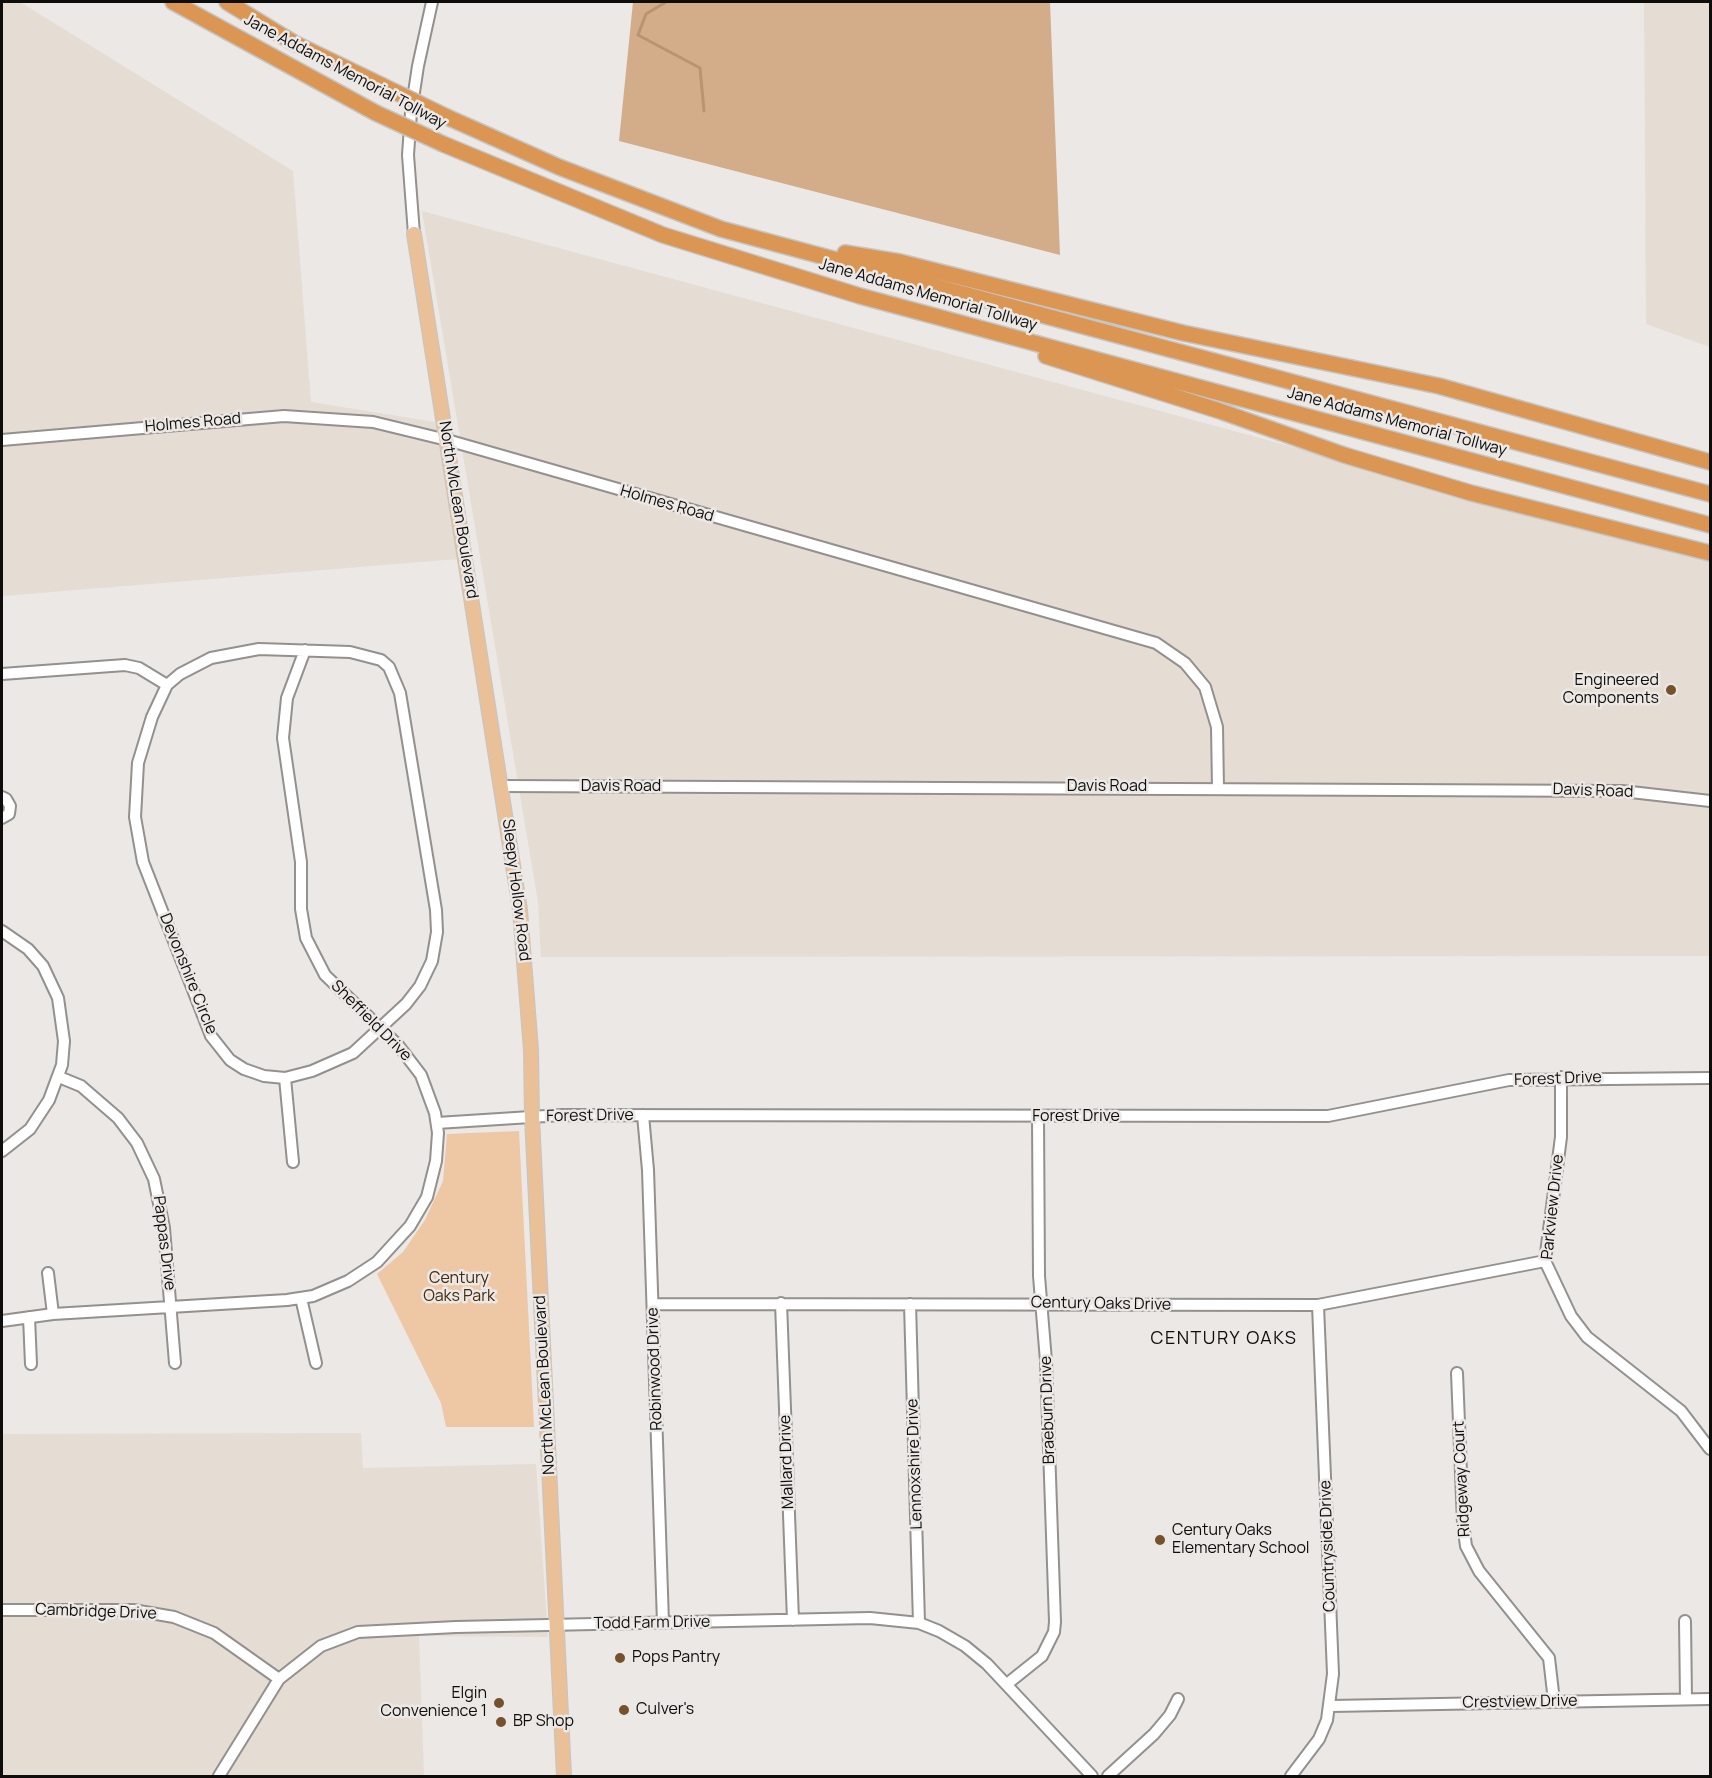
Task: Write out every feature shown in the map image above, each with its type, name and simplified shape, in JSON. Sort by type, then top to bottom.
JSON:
[{"type":"highway","name":"Jane Addams Memorial Tollway","points":[[173,2],[376,112],[443,144],[663,235],[860,296],[1710,525]]},
{"type":"highway","name":"Jane Addams Memorial Tollway","points":[[227,2],[294,43],[447,117],[559,167],[721,229],[1710,494]]},
{"type":"highway","points":[[754,237],[900,262],[1183,333],[1439,386],[1710,462]]},
{"type":"highway","points":[[860,296],[1220,411],[1355,458],[1472,493],[1710,553]]},
{"type":"main road","name":"North McLean Boulevard","points":[[414,234],[502,786]]},
{"type":"main road","name":"Sleepy Hollow Road","points":[[502,786],[520,910],[528,993]]},
{"type":"main road","name":"North McLean Boulevard","points":[[528,993],[564,1776]]},
{"type":"street","points":[[414,234],[408,154],[410,123],[418,66],[432,2]]},
{"type":"street","name":"Holmes Road","points":[[2,440],[284,416],[373,422],[447,440],[1156,643],[1185,663],[1206,687],[1217,727],[1218,788]]},
{"type":"street","name":"Devonshire Circle","points":[[259,649],[305,651],[350,652],[381,660],[395,675],[435,894],[437,932],[432,961],[420,986],[382,1029],[353,1053],[312,1071],[285,1078],[264,1076],[244,1069],[230,1060],[212,1036],[140,849],[135,799],[137,772],[152,717],[167,685],[193,667],[227,654],[259,649]]},
{"type":"street","name":"Sheffield Drive","points":[[2,1321],[53,1314],[301,1298],[330,1290],[362,1273],[388,1252],[410,1226],[431,1184],[437,1155],[437,1123],[421,1075],[406,1054],[382,1029],[342,994],[321,970],[312,954],[303,923],[301,862],[283,728],[287,698],[305,651]]},
{"type":"street","points":[[2,674],[125,665],[139,668],[167,685]]},
{"type":"street","name":"Davis Road","points":[[502,786],[1622,790],[1710,801]]},
{"type":"street","points":[[2,797],[9,802],[10,810],[2,818]]},
{"type":"street","points":[[2,931],[35,956],[54,988],[63,1028],[59,1077],[35,1123],[2,1151]]},
{"type":"street","name":"Pappas Drive","points":[[59,1077],[81,1086],[103,1104],[129,1131],[143,1155],[160,1204],[172,1307],[175,1363]]},
{"type":"street","name":"Forest Drive","points":[[437,1123],[532,1117],[643,1115],[1328,1116],[1500,1081],[1561,1077],[1710,1078]]},
{"type":"street","name":"Parkview Drive","points":[[1561,1077],[1561,1137],[1545,1261],[1571,1316],[1587,1337],[1627,1370],[1657,1389],[1681,1411],[1710,1449]]},
{"type":"street","points":[[285,1078],[293,1162]]},
{"type":"street","name":"Robinwood Drive","points":[[643,1115],[663,1623]]},
{"type":"street","name":"Braeburn Drive","points":[[1007,1684],[1042,1656],[1054,1632],[1055,1622],[1039,1276],[1038,1117]]},
{"type":"street","name":"Century Oaks Drive","points":[[652,1304],[1317,1305],[1545,1261]]},
{"type":"street","points":[[48,1273],[53,1314]]},
{"type":"street","points":[[301,1298],[316,1363]]},
{"type":"street","name":"Mallard Drive","points":[[781,1303],[793,1620]]},
{"type":"street","name":"Lennoxshire Drive","points":[[910,1304],[919,1623]]},
{"type":"street","name":"Countryside Drive","points":[[1291,1776],[1319,1739],[1330,1706],[1333,1674],[1317,1305]]},
{"type":"street","points":[[29,1317],[31,1364]]},
{"type":"street","name":"Ridgeway Court","points":[[1457,1373],[1463,1523],[1466,1546],[1479,1571],[1549,1658],[1554,1701]]},
{"type":"street","name":"Cambridge Drive","points":[[2,1610],[133,1610],[174,1617],[214,1633],[279,1680]]},
{"type":"street","name":"Todd Farm Drive","points":[[219,1776],[279,1680],[321,1646],[358,1632],[890,1618],[919,1623],[953,1638],[987,1664],[1092,1776]]},
{"type":"street","points":[[1685,1621],[1686,1699]]},
{"type":"street","points":[[1108,1776],[1154,1734],[1170,1715],[1178,1699]]},
{"type":"street","name":"Crestview Drive","points":[[1330,1706],[1710,1699]]},
{"type":"shaded area","points":[[2,2],[20,2],[293,171],[311,402],[435,422],[458,559],[2,596]]},
{"type":"shaded area","points":[[633,2],[1050,2],[1060,255],[619,141]]},
{"type":"shaded area","points":[[1644,2],[1710,2],[1710,347],[1646,324]]},
{"type":"shaded area","points":[[422,211],[1710,560],[1710,956],[541,957],[538,902]]},
{"type":"shaded area","points":[[361,1433],[363,1468],[536,1464],[548,1637],[419,1636],[424,1776],[2,1776],[2,1434]]},
{"type":"green space","name":"Century Oaks Park","points":[[519,1131],[534,1427],[446,1427],[441,1403],[377,1274],[403,1252],[425,1220],[443,1181],[447,1134]]},
{"type":"waterway","points":[[666,2],[646,14],[638,35],[700,68],[704,111]]},
{"type":"place","name":"Engineered Components","points":[[1671,690]]},
{"type":"place","name":"Century Oaks Elementary School","points":[[1160,1540]]},
{"type":"place","name":"Pops Pantry","points":[[620,1658]]},
{"type":"place","name":"Elgin Convenience 1","points":[[499,1703]]},
{"type":"place","name":"Culver's","points":[[624,1710]]},
{"type":"place","name":"BP Shop","points":[[501,1722]]},
{"type":"district","name":"CENTURY OAKS","points":[[1224,1339]]}]
